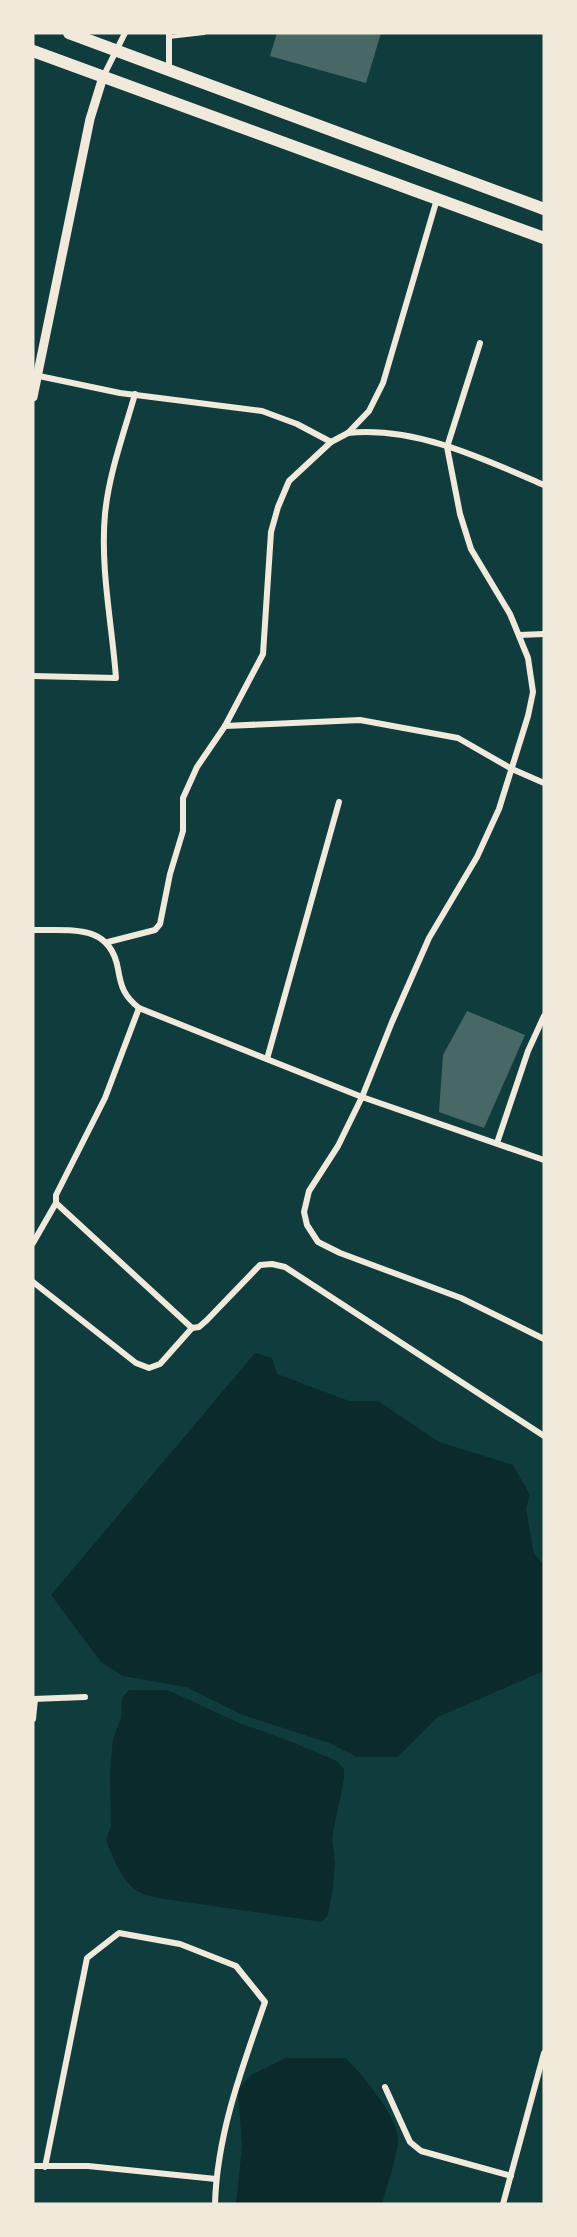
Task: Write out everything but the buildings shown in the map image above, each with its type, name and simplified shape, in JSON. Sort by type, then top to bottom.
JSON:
[{"type":"main road","points":[[69,33],[544,209]]},
{"type":"main road","points":[[33,51],[544,238]]},
{"type":"street","points":[[33,397],[90,119],[103,77],[125,33]]},
{"type":"street","points":[[169,35],[170,70]]},
{"type":"street","points":[[108,942],[155,930],[160,924],[170,874],[183,831],[183,798],[197,767],[225,726],[263,654],[271,532],[278,507],[290,481],[331,442],[348,433],[369,411],[383,383],[437,198]]},
{"type":"street","points":[[480,343],[447,447],[460,514],[471,549],[496,589],[519,635],[528,658],[533,692],[513,769],[499,809],[477,857],[429,938],[392,1022],[363,1097],[338,1146],[309,1191],[304,1212],[307,1226],[318,1242],[340,1253],[461,1298],[544,1339]]},
{"type":"street","points":[[39,376],[120,393],[262,411],[297,424],[331,442]]},
{"type":"street","points":[[33,676],[116,678],[103,548],[105,513],[110,480],[135,394]]},
{"type":"street","points":[[348,433],[370,430],[391,432],[447,447],[544,485]]},
{"type":"street","points":[[519,635],[544,634]]},
{"type":"street","points":[[225,726],[360,720],[458,738],[513,769],[544,783]]},
{"type":"street","points":[[267,1059],[339,802]]},
{"type":"street","points":[[33,930],[86,933],[97,935],[108,942],[114,951],[122,989],[127,999],[139,1008],[363,1097],[544,1160]]},
{"type":"street","points":[[33,1244],[56,1203],[56,1195],[105,1098],[139,1008]]},
{"type":"street","points":[[496,1143],[528,1051],[544,1016]]},
{"type":"street","points":[[56,1203],[192,1328]]},
{"type":"street","points":[[33,1282],[136,1363],[149,1368],[160,1364],[192,1328],[199,1327],[207,1320],[260,1266],[272,1264],[285,1267],[544,1436]]},
{"type":"street","points":[[33,1719],[34,1699],[85,1697]]},
{"type":"street","points":[[45,2167],[87,1958],[119,1933],[180,1944],[236,1966],[265,2002],[232,2101],[216,2179],[215,2204]]},
{"type":"street","points":[[503,2204],[544,2053]]},
{"type":"street","points":[[384,2087],[410,2142],[421,2151],[511,2176]]},
{"type":"street","points":[[33,2166],[88,2166],[216,2179]]},
{"type":"lane","points":[[169,35],[204,33]]},
{"type":"water","points":[[255,1353],[272,1358],[277,1374],[349,1401],[378,1401],[439,1442],[513,1465],[530,1495],[526,1509],[534,1554],[544,1565],[544,1671],[438,1717],[398,1757],[357,1757],[329,1743],[243,1715],[186,1687],[123,1676],[101,1662],[51,1595]]},
{"type":"water","points":[[129,1690],[168,1690],[239,1723],[337,1761],[344,1769],[332,1837],[335,1862],[333,1887],[328,1915],[322,1922],[158,1898],[139,1892],[128,1882],[119,1869],[106,1840],[111,1826],[110,1773],[113,1739],[121,1718],[122,1698]]},
{"type":"water","points":[[286,2058],[346,2058],[386,2108],[398,2140],[382,2204],[236,2204],[242,2146],[238,2090],[251,2075]]}]
